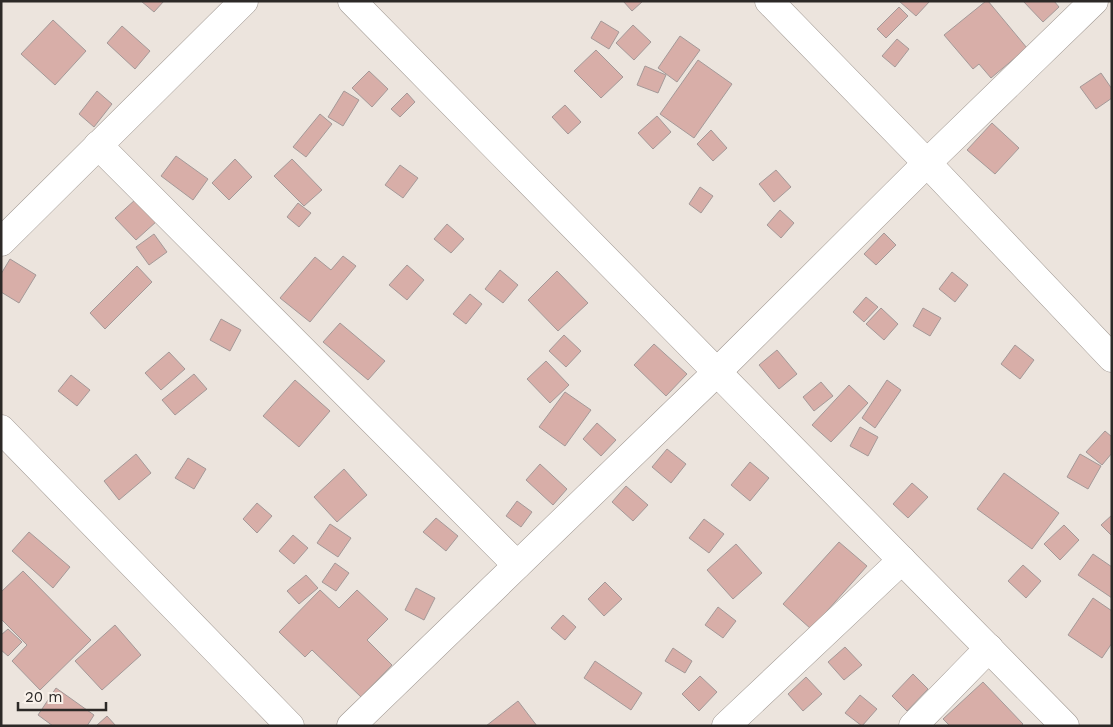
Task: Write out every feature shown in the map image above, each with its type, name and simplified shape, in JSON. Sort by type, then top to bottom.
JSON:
[{"type":"street","points":[[1,242],[244,1]]},
{"type":"street","points":[[352,1],[1065,726]]},
{"type":"street","points":[[769,1],[1111,356]]},
{"type":"street","points":[[351,726],[717,372],[927,163],[1094,1]]},
{"type":"street","points":[[98,145],[516,565]]},
{"type":"street","points":[[1,429],[290,726]]},
{"type":"street","points":[[726,726],[902,560]]},
{"type":"street","points":[[913,726],[989,648]]},
{"type":"building","points":[[141,1],[164,1],[154,12]]},
{"type":"building","points":[[623,1],[643,1],[632,11]]},
{"type":"building","points":[[899,1],[930,1],[916,16]]},
{"type":"building","points":[[988,1],[1027,48],[991,78],[979,64],[973,69],[944,35]]},
{"type":"building","points":[[1023,1],[1054,1],[1059,7],[1043,22]]},
{"type":"building","points":[[899,7],[908,16],[886,38],[877,29]]},
{"type":"building","points":[[53,20],[86,51],[55,85],[21,54]]},
{"type":"building","points":[[601,21],[619,32],[609,49],[591,38]]},
{"type":"building","points":[[633,25],[651,42],[634,60],[616,43]]},
{"type":"building","points":[[122,26],[150,51],[135,69],[107,43]]},
{"type":"building","points":[[680,36],[700,50],[677,82],[658,68]]},
{"type":"building","points":[[897,39],[909,49],[895,67],[882,56]]},
{"type":"building","points":[[596,50],[623,77],[601,98],[574,71]]},
{"type":"building","points":[[698,60],[732,84],[694,138],[660,114]]},
{"type":"building","points":[[645,66],[666,75],[658,93],[637,85]]},
{"type":"building","points":[[369,71],[388,89],[372,107],[352,88]]},
{"type":"building","points":[[1101,73],[1112,89],[1112,98],[1096,109],[1080,87]]},
{"type":"building","points":[[97,91],[112,104],[94,127],[79,114]]},
{"type":"building","points":[[344,91],[359,100],[343,126],[328,117]]},
{"type":"building","points":[[407,93],[415,102],[400,117],[391,109]]},
{"type":"building","points":[[565,105],[581,122],[568,134],[552,117]]},
{"type":"building","points":[[320,114],[332,124],[306,157],[293,147]]},
{"type":"building","points":[[657,116],[671,132],[653,149],[638,133]]},
{"type":"building","points":[[992,123],[1019,148],[995,174],[967,150]]},
{"type":"building","points":[[711,130],[727,148],[713,161],[697,144]]},
{"type":"building","points":[[176,156],[208,179],[193,200],[161,176]]},
{"type":"building","points":[[235,159],[252,177],[229,200],[212,183]]},
{"type":"building","points":[[292,159],[322,190],[304,206],[274,176]]},
{"type":"building","points":[[400,165],[418,178],[403,198],[385,185]]},
{"type":"building","points":[[776,170],[791,187],[774,202],[759,184]]},
{"type":"building","points":[[700,187],[713,196],[701,213],[689,204]]},
{"type":"building","points":[[136,199],[157,221],[136,240],[115,218]]},
{"type":"building","points":[[298,203],[311,213],[299,227],[287,217]]},
{"type":"building","points":[[780,210],[794,223],[781,238],[767,225]]},
{"type":"building","points":[[447,224],[464,239],[451,253],[434,239]]},
{"type":"building","points":[[884,233],[896,245],[876,265],[864,254]]},
{"type":"building","points":[[154,234],[167,252],[149,265],[136,247]]},
{"type":"building","points":[[343,256],[356,266],[310,322],[280,298],[315,257],[331,270]]},
{"type":"building","points":[[10,259],[36,275],[19,303],[1,292],[1,274]]},
{"type":"building","points":[[407,265],[424,280],[407,300],[389,285]]},
{"type":"building","points":[[137,266],[152,282],[105,329],[90,313]]},
{"type":"building","points":[[500,270],[518,285],[503,303],[485,289]]},
{"type":"building","points":[[557,271],[588,303],[558,331],[528,300]]},
{"type":"building","points":[[952,272],[968,285],[955,302],[939,289]]},
{"type":"building","points":[[470,294],[482,304],[466,324],[453,314]]},
{"type":"building","points":[[866,297],[878,307],[864,322],[853,312]]},
{"type":"building","points":[[881,308],[898,324],[884,340],[866,324]]},
{"type":"building","points":[[923,308],[941,318],[930,336],[913,326]]},
{"type":"building","points":[[221,319],[241,330],[230,351],[210,340]]},
{"type":"building","points":[[340,323],[385,361],[368,380],[323,342]]},
{"type":"building","points":[[564,335],[581,351],[566,367],[549,351]]},
{"type":"building","points":[[654,344],[687,374],[666,396],[634,365]]},
{"type":"building","points":[[1015,345],[1034,360],[1020,379],[1001,364]]},
{"type":"building","points":[[777,350],[797,374],[779,389],[759,365]]},
{"type":"building","points":[[169,352],[185,369],[161,390],[145,373]]},
{"type":"building","points":[[546,361],[569,385],[550,403],[527,379]]},
{"type":"building","points":[[194,374],[207,389],[175,415],[162,400]]},
{"type":"building","points":[[71,375],[90,390],[77,406],[58,391]]},
{"type":"building","points":[[295,380],[330,411],[299,447],[263,416]]},
{"type":"building","points":[[887,380],[901,390],[875,428],[862,418]]},
{"type":"building","points":[[821,382],[833,396],[814,411],[803,397]]},
{"type":"building","points":[[849,385],[868,403],[831,442],[812,425]]},
{"type":"building","points":[[565,392],[591,410],[565,446],[539,427]]},
{"type":"building","points":[[597,423],[616,440],[601,456],[583,439]]},
{"type":"building","points":[[860,427],[878,437],[868,456],[850,446]]},
{"type":"building","points":[[1105,431],[1112,437],[1112,453],[1102,465],[1086,452]]},
{"type":"building","points":[[667,449],[686,464],[671,483],[652,467]]},
{"type":"building","points":[[136,454],[151,473],[119,500],[104,481]]},
{"type":"building","points":[[1080,454],[1101,466],[1088,489],[1067,477]]},
{"type":"building","points":[[188,458],[206,469],[194,489],[175,478]]},
{"type":"building","points":[[750,462],[769,478],[750,501],[731,485]]},
{"type":"building","points":[[540,464],[567,489],[553,505],[526,480]]},
{"type":"building","points":[[344,469],[367,495],[337,522],[314,497]]},
{"type":"building","points":[[1004,473],[1059,513],[1032,549],[977,509]]},
{"type":"building","points":[[912,483],[928,497],[908,518],[893,504]]},
{"type":"building","points":[[626,486],[648,505],[633,521],[612,502]]},
{"type":"building","points":[[517,501],[532,512],[521,527],[506,516]]},
{"type":"building","points":[[257,503],[272,516],[257,533],[243,519]]},
{"type":"building","points":[[1112,515],[1112,536],[1101,525]]},
{"type":"building","points":[[436,518],[458,536],[446,551],[423,532]]},
{"type":"building","points":[[704,519],[724,534],[709,553],[689,538]]},
{"type":"building","points":[[330,524],[351,538],[338,557],[317,543]]},
{"type":"building","points":[[1064,525],[1079,540],[1060,560],[1044,544]]},
{"type":"building","points":[[29,532],[70,567],[53,588],[12,551]]},
{"type":"building","points":[[293,535],[308,548],[294,564],[279,551]]},
{"type":"building","points":[[839,542],[867,566],[811,629],[783,604]]},
{"type":"building","points":[[736,544],[762,573],[733,599],[707,570]]},
{"type":"building","points":[[1093,554],[1112,567],[1112,598],[1078,575]]},
{"type":"building","points":[[335,563],[349,573],[336,591],[322,582]]},
{"type":"building","points":[[1023,565],[1041,581],[1026,598],[1008,581]]},
{"type":"building","points":[[23,571],[91,640],[40,690],[12,661],[27,645],[1,619],[1,592]]},
{"type":"building","points":[[306,575],[318,588],[299,604],[287,591]]},
{"type":"building","points":[[605,582],[622,599],[604,616],[588,599]]},
{"type":"building","points":[[416,588],[435,598],[424,620],[405,610]]},
{"type":"building","points":[[320,590],[339,608],[357,590],[388,619],[367,640],[392,665],[361,697],[312,650],[305,657],[279,632]]},
{"type":"building","points":[[1093,598],[1112,611],[1112,643],[1102,658],[1068,635]]},
{"type":"building","points":[[718,607],[736,621],[723,638],[705,625]]},
{"type":"building","points":[[563,615],[576,627],[565,640],[551,628]]},
{"type":"building","points":[[115,625],[141,655],[102,690],[75,661]]},
{"type":"building","points":[[8,629],[22,642],[8,656],[1,650],[1,635]]},
{"type":"building","points":[[845,647],[862,665],[844,680],[828,662]]},
{"type":"building","points":[[673,648],[692,661],[685,673],[665,661]]},
{"type":"building","points":[[595,661],[642,693],[631,710],[584,678]]},
{"type":"building","points":[[913,674],[928,689],[907,711],[892,696]]},
{"type":"building","points":[[700,676],[717,692],[699,711],[682,694]]},
{"type":"building","points":[[806,677],[822,694],[803,711],[788,694]]},
{"type":"building","points":[[983,682],[1023,724],[1021,726],[950,726],[943,719]]},
{"type":"building","points":[[56,688],[94,715],[87,726],[53,726],[38,715]]},
{"type":"building","points":[[860,695],[877,709],[862,726],[845,713]]},
{"type":"building","points":[[518,701],[537,726],[486,726]]},
{"type":"building","points":[[107,716],[116,726],[96,726]]}]
